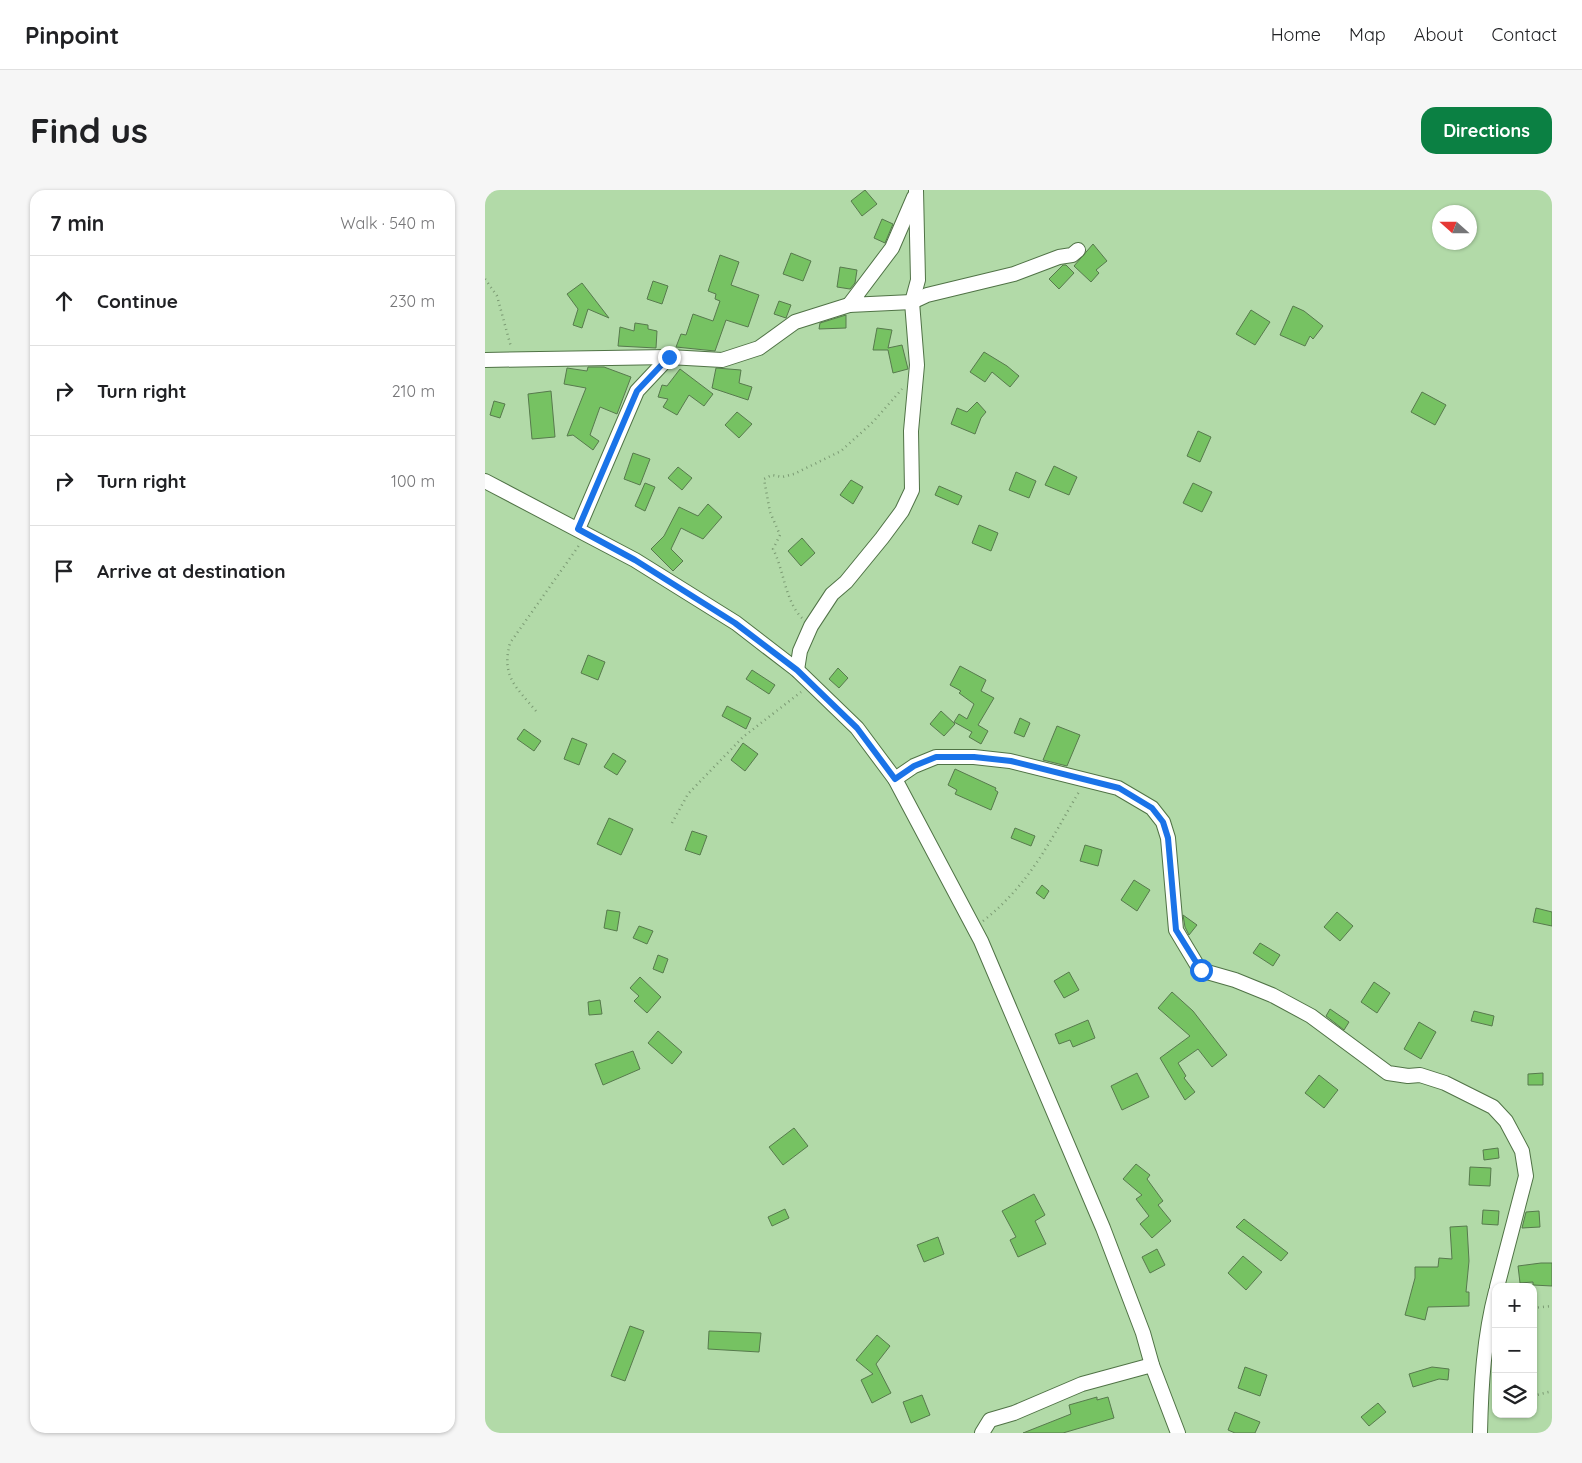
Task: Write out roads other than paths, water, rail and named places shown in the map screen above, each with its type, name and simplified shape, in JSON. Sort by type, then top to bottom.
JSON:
[{"type":"street","points":[[797,670],[800,652],[811,626],[832,594],[846,582],[882,538],[910,496],[913,480],[911,431],[916,381],[912,302],[918,280],[915,193]]},
{"type":"street","points":[[849,305],[892,248],[915,193]]},
{"type":"street","points":[[485,360],[669,357],[722,360],[759,348],[795,322],[849,305],[912,302],[927,295],[1014,274],[1059,257],[1072,255],[1078,250]]},
{"type":"street","points":[[582,532],[637,391],[669,357]]},
{"type":"street","points":[[485,481],[635,560],[735,623],[797,670],[857,728],[895,779],[974,929],[1103,1228],[1178,1433]]},
{"type":"street","points":[[895,779],[914,766],[936,757],[974,757],[1011,761],[1086,778],[1119,788],[1152,808],[1163,822],[1168,838],[1176,930],[1201,970],[1235,980],[1272,995],[1311,1016],[1388,1073],[1408,1076],[1420,1074],[1445,1084],[1493,1107],[1506,1121],[1522,1151],[1526,1176],[1498,1283]]},
{"type":"street","points":[[1480,1433],[1481,1387],[1489,1316],[1492,1305]]},
{"type":"street","points":[[982,1433],[990,1420],[1014,1413],[1082,1384],[1152,1364]]}]
